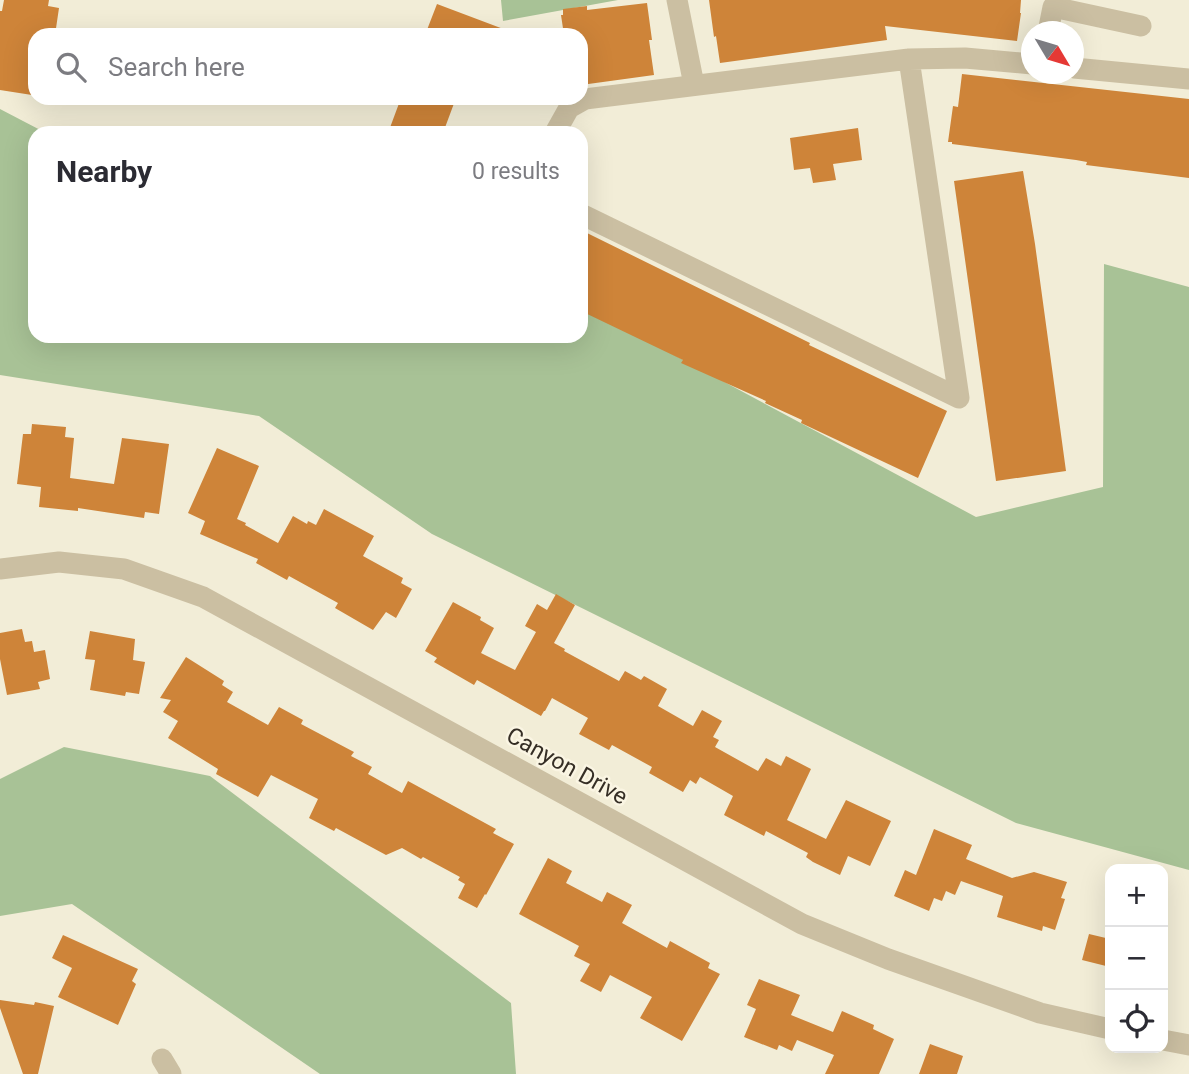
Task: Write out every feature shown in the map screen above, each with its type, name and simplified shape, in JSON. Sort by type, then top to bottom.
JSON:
[{"type":"street","points":[[677,0],[694,85]]},
{"type":"street","points":[[1050,21],[1053,7],[1141,26]]},
{"type":"street","points":[[588,98],[909,59],[965,58],[1021,63]]},
{"type":"street","points":[[588,218],[959,398],[909,59]]},
{"type":"street","points":[[1084,69],[1189,79]]},
{"type":"street","points":[[559,126],[569,108],[574,105]]},
{"type":"street","name":"Canyon Drive","points":[[0,569],[59,562],[124,569],[203,597],[802,924],[888,959],[1040,1013],[1105,1028]]},
{"type":"street","points":[[1168,1041],[1189,1045]]},
{"type":"green space","points":[[501,0],[618,0],[503,21]]},
{"type":"green space","points":[[0,109],[33,126],[28,126],[28,343],[588,343],[588,309],[976,517],[1103,487],[1104,264],[1189,287],[1189,870],[1016,823],[432,534],[259,416],[0,375]]},
{"type":"green space","points":[[64,747],[210,776],[511,1003],[516,1074],[320,1074],[72,904],[0,916],[0,779]]},
{"type":"building","points":[[4,0],[49,0],[48,6],[59,8],[56,28],[28,28],[28,94],[0,90]]},
{"type":"building","points":[[709,0],[1021,0],[1021,13],[1017,41],[885,26],[887,40],[720,63]]},
{"type":"building","points":[[647,3],[654,75],[588,84],[588,28],[563,28],[561,15],[563,9],[587,6],[587,10]]},
{"type":"building","points":[[437,4],[501,28],[428,28]]},
{"type":"building","points":[[962,74],[1021,80],[1021,84],[1053,84],[1189,99],[1189,178],[952,144],[948,142],[953,106],[958,107]]},
{"type":"building","points":[[398,105],[453,105],[446,126],[391,126]]},
{"type":"building","points":[[858,128],[862,160],[833,164],[836,180],[813,183],[810,168],[794,170],[790,138]]},
{"type":"building","points":[[1023,171],[1066,471],[996,481],[954,181]]},
{"type":"building","points":[[588,233],[947,411],[918,478],[801,423],[802,420],[765,403],[766,401],[681,363],[683,360],[588,314]]},
{"type":"building","points":[[32,424],[66,427],[65,437],[74,438],[70,478],[114,484],[122,438],[169,444],[159,514],[145,512],[144,518],[78,508],[78,511],[39,507],[41,487],[17,484],[23,434],[31,434]]},
{"type":"building","points":[[217,448],[259,466],[237,519],[246,523],[245,525],[278,543],[293,516],[307,524],[308,521],[316,525],[324,509],[374,536],[363,556],[403,578],[401,583],[412,589],[396,618],[386,612],[373,630],[335,608],[338,603],[289,576],[287,580],[256,563],[258,559],[200,534],[205,521],[188,513]]},
{"type":"building","points":[[556,594],[575,605],[554,643],[565,649],[564,651],[619,681],[625,671],[641,680],[644,676],[667,689],[658,706],[693,726],[702,710],[722,721],[713,737],[719,740],[715,747],[758,771],[766,758],[781,766],[786,756],[811,769],[787,820],[826,839],[846,800],[891,821],[870,866],[848,856],[840,875],[813,862],[806,857],[808,853],[766,831],[764,836],[724,815],[733,796],[700,777],[696,784],[690,780],[683,792],[649,773],[652,767],[612,745],[609,750],[579,734],[588,718],[552,698],[541,716],[477,680],[474,685],[434,662],[437,658],[425,651],[453,602],[481,617],[480,620],[494,628],[481,653],[515,670],[536,632],[525,626],[537,604],[547,610]]},
{"type":"building","points":[[22,629],[25,642],[32,641],[34,652],[45,650],[50,679],[38,682],[40,689],[7,695],[0,659],[0,633]]},
{"type":"building","points":[[90,631],[135,639],[133,660],[145,662],[139,694],[126,692],[125,696],[90,690],[95,660],[85,659]]},
{"type":"building","points":[[186,657],[224,681],[222,685],[233,692],[227,702],[268,725],[279,707],[303,720],[301,724],[354,752],[351,756],[372,767],[368,774],[402,793],[408,781],[496,829],[493,833],[514,844],[477,908],[458,898],[465,884],[458,880],[460,877],[402,848],[386,855],[336,828],[334,831],[309,818],[318,799],[271,775],[258,797],[216,774],[218,769],[168,738],[178,721],[163,712],[171,700],[160,698]]},
{"type":"building","points":[[934,829],[972,845],[966,859],[1012,878],[1034,872],[1067,882],[1061,898],[1065,899],[1055,930],[1043,926],[1042,931],[997,917],[1003,896],[961,881],[955,895],[946,891],[942,901],[934,898],[929,911],[894,896],[905,870],[916,875]]},
{"type":"building","points":[[548,858],[572,871],[566,883],[602,902],[607,892],[632,905],[622,923],[667,948],[670,941],[710,963],[708,968],[720,974],[682,1041],[640,1018],[652,997],[610,975],[601,992],[580,981],[590,964],[574,956],[579,946],[519,914]]},
{"type":"building","points":[[1089,934],[1105,938],[1105,966],[1082,960]]},
{"type":"building","points":[[63,935],[138,969],[132,981],[136,984],[118,1025],[58,997],[72,968],[52,958]]},
{"type":"building","points":[[759,979],[800,995],[791,1015],[833,1032],[842,1011],[874,1025],[873,1029],[894,1039],[879,1074],[825,1074],[834,1055],[797,1040],[792,1051],[779,1045],[777,1050],[744,1037],[756,1009],[747,1005]]},
{"type":"building","points":[[0,1000],[54,1006],[38,1074],[23,1074],[0,1008]]},
{"type":"building","points":[[930,1044],[963,1056],[957,1074],[919,1074]]}]
